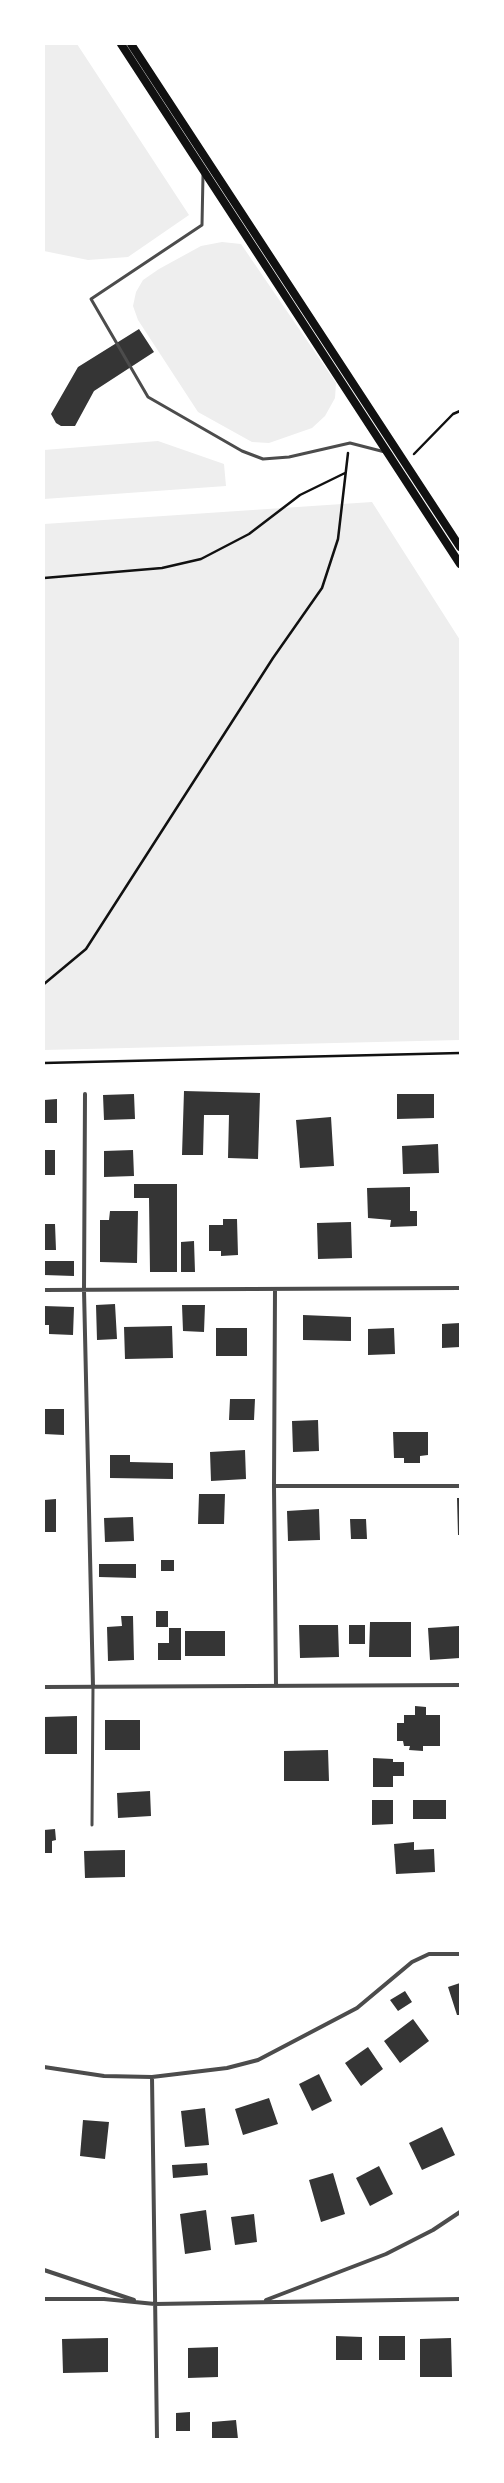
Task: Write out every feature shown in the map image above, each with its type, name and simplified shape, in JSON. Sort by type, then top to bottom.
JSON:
[{"type":"main road","points":[[121,44],[460,564]]},
{"type":"main road","points":[[131,44],[204,153],[460,547]]},
{"type":"street","points":[[85,1094],[84,1290],[93,1687]]},
{"type":"street","points":[[44,1290],[460,1288]]},
{"type":"street","points":[[275,1290],[274,1486],[276,1685]]},
{"type":"street","points":[[274,1486],[460,1486]]},
{"type":"street","points":[[44,1686],[460,1686]]},
{"type":"street","points":[[44,2066],[104,2076],[152,2077],[227,2068],[258,2060],[357,2008],[412,1962],[429,1954],[460,1954]]},
{"type":"street","points":[[152,2077],[157,2439]]},
{"type":"street","points":[[262,2302],[386,2254],[433,2230],[460,2212]]},
{"type":"street","points":[[44,2270],[140,2302]]},
{"type":"street","points":[[44,2299],[140,2302],[155,2304],[460,2299]]},
{"type":"lane","points":[[204,153],[202,225],[91,299],[148,397],[242,451],[263,459],[289,457],[350,443],[389,453],[406,463]]},
{"type":"lane","points":[[92,1825],[93,1687]]},
{"type":"path","points":[[406,463],[453,414],[460,411]]},
{"type":"path","points":[[44,984],[86,949],[273,658],[322,588],[338,539],[345,473],[350,443]]},
{"type":"path","points":[[44,578],[162,568],[201,559],[249,534],[300,495],[345,473]]},
{"type":"path","points":[[44,1063],[460,1053]]},
{"type":"shaded area","points":[[44,44],[77,44],[189,215],[128,257],[88,260],[44,251]]},
{"type":"shaded area","points":[[222,242],[241,244],[336,383],[335,398],[325,416],[312,428],[269,443],[252,442],[198,412],[138,320],[133,306],[136,292],[143,280],[159,269],[201,246]]},
{"type":"shaded area","points":[[158,441],[224,464],[226,486],[44,499],[44,450]]},
{"type":"shaded area","points":[[372,502],[460,640],[460,1040],[44,1050],[44,524]]},
{"type":"building","points":[[139,329],[154,352],[94,391],[75,426],[61,426],[56,423],[51,414],[78,367]]},
{"type":"building","points":[[184,1091],[260,1093],[258,1159],[228,1158],[229,1115],[204,1115],[203,1155],[182,1155]]},
{"type":"building","points":[[134,1094],[135,1119],[104,1120],[103,1095]]},
{"type":"building","points":[[397,1094],[434,1094],[434,1118],[397,1119]]},
{"type":"building","points":[[57,1099],[57,1123],[44,1123],[44,1100]]},
{"type":"building","points":[[331,1117],[334,1166],[300,1168],[296,1120]]},
{"type":"building","points":[[438,1144],[439,1173],[403,1174],[402,1146]]},
{"type":"building","points":[[44,1150],[55,1150],[55,1175],[44,1175]]},
{"type":"building","points":[[133,1150],[134,1176],[104,1177],[104,1151]]},
{"type":"building","points":[[134,1184],[177,1184],[177,1272],[150,1272],[149,1198],[134,1198]]},
{"type":"building","points":[[410,1187],[410,1211],[417,1211],[417,1226],[390,1227],[391,1220],[368,1218],[367,1188]]},
{"type":"building","points":[[110,1211],[138,1211],[137,1263],[100,1262],[100,1220],[109,1220]]},
{"type":"building","points":[[223,1219],[237,1219],[238,1255],[221,1256],[221,1251],[209,1251],[209,1225],[223,1225]]},
{"type":"building","points":[[351,1222],[352,1258],[318,1259],[317,1223]]},
{"type":"building","points":[[44,1224],[55,1224],[56,1250],[44,1250]]},
{"type":"building","points":[[194,1241],[195,1272],[181,1272],[181,1242]]},
{"type":"building","points":[[44,1261],[74,1261],[74,1276],[44,1275]]},
{"type":"building","points":[[115,1304],[117,1339],[97,1340],[96,1305]]},
{"type":"building","points":[[182,1305],[205,1305],[204,1332],[183,1331]]},
{"type":"building","points":[[44,1306],[74,1307],[73,1335],[49,1334],[49,1325],[44,1325]]},
{"type":"building","points":[[303,1315],[351,1317],[351,1341],[303,1340]]},
{"type":"building","points":[[460,1323],[460,1347],[442,1348],[442,1324]]},
{"type":"building","points":[[172,1326],[173,1358],[125,1359],[124,1327]]},
{"type":"building","points":[[216,1328],[247,1328],[247,1356],[216,1356]]},
{"type":"building","points":[[394,1328],[395,1354],[368,1355],[368,1329]]},
{"type":"building","points":[[230,1399],[255,1399],[254,1420],[229,1420]]},
{"type":"building","points":[[44,1409],[64,1409],[64,1435],[44,1434]]},
{"type":"building","points":[[318,1420],[319,1451],[293,1452],[292,1421]]},
{"type":"building","points":[[393,1432],[428,1432],[428,1455],[420,1456],[420,1463],[404,1463],[404,1458],[394,1458]]},
{"type":"building","points":[[245,1450],[246,1479],[211,1481],[210,1452]]},
{"type":"building","points":[[110,1455],[130,1455],[130,1462],[173,1463],[173,1479],[110,1478]]},
{"type":"building","points":[[199,1494],[225,1494],[224,1524],[198,1524]]},
{"type":"building","points":[[457,1498],[460,1498],[460,1535],[458,1535]]},
{"type":"building","points":[[56,1499],[56,1532],[44,1532],[44,1500]]},
{"type":"building","points":[[319,1509],[320,1540],[288,1541],[287,1511]]},
{"type":"building","points":[[133,1517],[134,1541],[105,1542],[104,1518]]},
{"type":"building","points":[[350,1519],[366,1519],[367,1539],[351,1539]]},
{"type":"building","points":[[161,1560],[174,1560],[174,1571],[161,1571]]},
{"type":"building","points":[[99,1564],[136,1564],[136,1578],[99,1577]]},
{"type":"building","points":[[156,1611],[168,1611],[168,1627],[156,1627]]},
{"type":"building","points":[[121,1616],[133,1616],[134,1660],[108,1661],[107,1627],[122,1626]]},
{"type":"building","points":[[370,1622],[411,1622],[411,1657],[369,1657]]},
{"type":"building","points":[[299,1625],[338,1625],[339,1657],[300,1658]]},
{"type":"building","points":[[349,1625],[365,1625],[365,1644],[349,1644]]},
{"type":"building","points":[[459,1626],[460,1658],[430,1660],[428,1628]]},
{"type":"building","points":[[169,1628],[181,1628],[181,1660],[158,1660],[158,1643],[169,1643]]},
{"type":"building","points":[[185,1631],[225,1631],[225,1656],[185,1656]]},
{"type":"building","points":[[415,1706],[426,1707],[426,1715],[440,1715],[440,1746],[423,1746],[423,1751],[409,1750],[410,1746],[404,1746],[403,1741],[397,1741],[397,1723],[404,1723],[404,1715],[415,1715]]},
{"type":"building","points":[[77,1716],[77,1754],[44,1754],[44,1717]]},
{"type":"building","points":[[105,1720],[140,1720],[140,1750],[105,1750]]},
{"type":"building","points":[[328,1750],[329,1781],[284,1781],[284,1751]]},
{"type":"building","points":[[373,1758],[393,1759],[393,1762],[404,1762],[404,1776],[393,1776],[393,1787],[373,1787]]},
{"type":"building","points":[[150,1791],[151,1816],[118,1818],[117,1793]]},
{"type":"building","points":[[372,1800],[393,1800],[393,1824],[372,1825]]},
{"type":"building","points":[[413,1800],[446,1800],[446,1819],[413,1819]]},
{"type":"building","points":[[55,1829],[56,1840],[52,1841],[52,1853],[44,1853],[44,1830]]},
{"type":"building","points":[[414,1842],[414,1850],[434,1849],[435,1872],[396,1874],[394,1844]]},
{"type":"building","points":[[125,1850],[125,1877],[85,1878],[84,1851]]},
{"type":"building","points":[[460,1983],[460,2015],[457,2015],[448,1987]]},
{"type":"building","points":[[405,1991],[412,2002],[398,2011],[390,2000]]},
{"type":"building","points":[[413,2019],[429,2041],[400,2063],[384,2041]]},
{"type":"building","points":[[368,2047],[383,2069],[361,2086],[345,2063]]},
{"type":"building","points":[[319,2074],[332,2101],[312,2111],[299,2084]]},
{"type":"building","points":[[269,2098],[278,2124],[243,2135],[235,2109]]},
{"type":"building","points":[[205,2108],[209,2145],[185,2147],[181,2111]]},
{"type":"building","points":[[83,2120],[109,2122],[105,2159],[80,2156]]},
{"type":"building","points":[[442,2127],[455,2155],[422,2170],[409,2143]]},
{"type":"building","points":[[207,2163],[208,2175],[173,2178],[172,2165]]},
{"type":"building","points":[[379,2166],[393,2194],[370,2206],[356,2178]]},
{"type":"building","points":[[333,2173],[345,2214],[321,2222],[309,2180]]},
{"type":"building","points":[[206,2210],[211,2250],[185,2254],[180,2214]]},
{"type":"building","points":[[254,2214],[257,2242],[235,2245],[231,2217]]},
{"type":"building","points":[[336,2336],[362,2337],[362,2360],[336,2360]]},
{"type":"building","points":[[379,2336],[405,2336],[405,2360],[379,2360]]},
{"type":"building","points":[[108,2338],[108,2372],[63,2373],[62,2339]]},
{"type":"building","points":[[451,2338],[452,2377],[420,2377],[420,2339]]},
{"type":"building","points":[[218,2347],[218,2377],[188,2378],[188,2348]]},
{"type":"building","points":[[190,2412],[190,2431],[176,2431],[176,2413]]},
{"type":"building","points":[[236,2420],[238,2439],[212,2439],[212,2422]]}]
